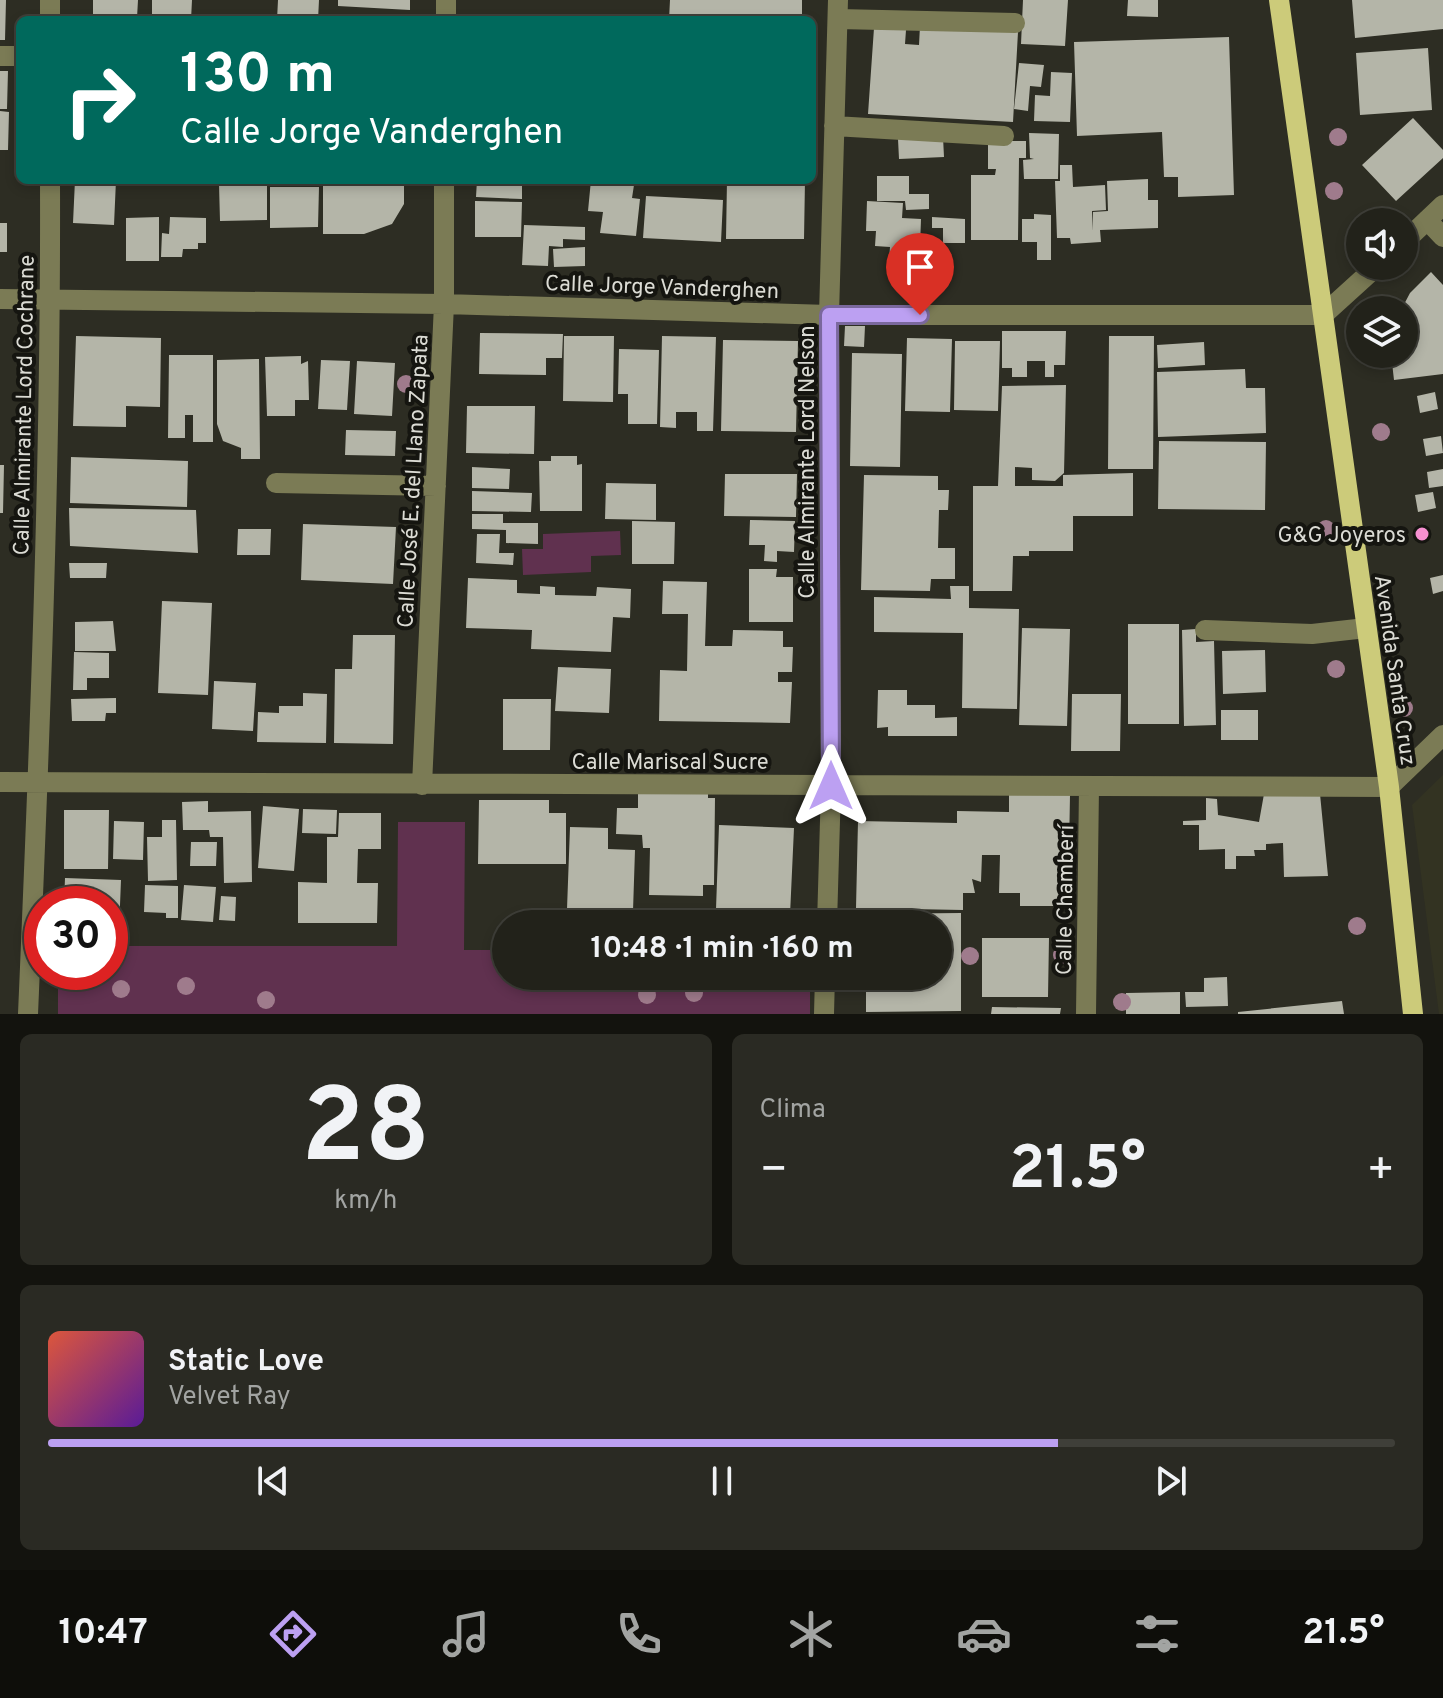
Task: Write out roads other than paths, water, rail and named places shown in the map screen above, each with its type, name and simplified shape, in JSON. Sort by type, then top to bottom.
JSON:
[{"type":"main road","name":"Avenida Santa Cruz","points":[[1279,0],[1389,787],[1413,1014]]},
{"type":"street","points":[[838,10],[1015,23]]},
{"type":"street","name":"Calle Almirante Lord Nelson","points":[[827,910],[831,786],[829,315],[838,10]]},
{"type":"street","points":[[834,126],[1004,136]]},
{"type":"street","name":"Calle Almirante Lord Cochrane","points":[[28,1014],[38,783],[51,300],[50,184]]},
{"type":"street","name":"Calle José E. del Llano Zapata","points":[[422,785],[444,304],[444,184]]},
{"type":"street","points":[[1418,229],[1443,205]]},
{"type":"street","points":[[1427,220],[1443,237]]},
{"type":"street","points":[[1323,315],[1362,280]]},
{"type":"street","name":"Calle Jorge Vanderghen","points":[[0,299],[444,304],[829,315],[1323,315]]},
{"type":"street","points":[[276,483],[436,486]]},
{"type":"street","points":[[1205,630],[1312,634],[1366,628]]},
{"type":"street","points":[[1389,787],[1443,735]]},
{"type":"street","name":"Calle Mariscal Sucre","points":[[0,782],[1389,787]]},
{"type":"street","name":"Calle Chamberí","points":[[1086,1014],[1089,787]]},
{"type":"street","points":[[824,1014],[825,990]]},
{"type":"place","name":"G&G Joyeros","points":[[1422,534]]}]
